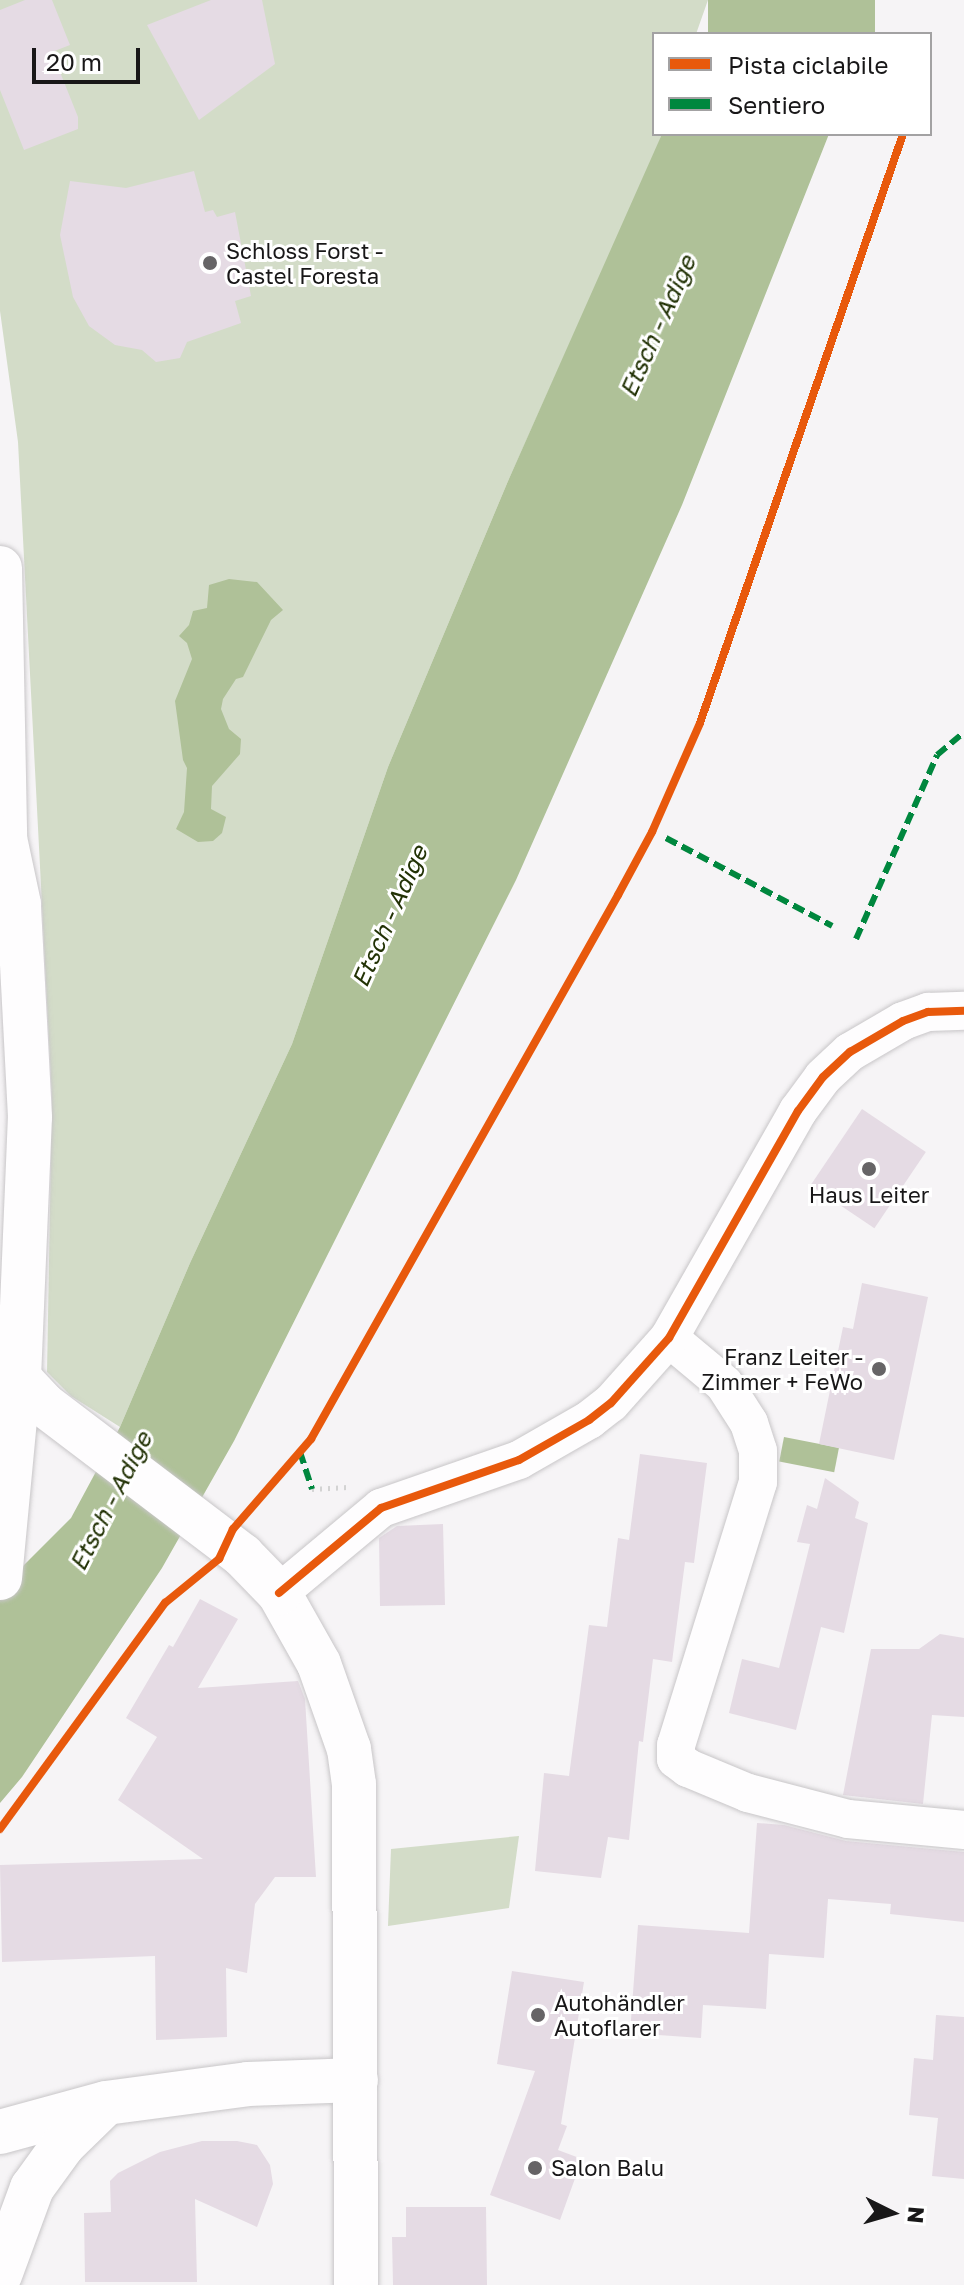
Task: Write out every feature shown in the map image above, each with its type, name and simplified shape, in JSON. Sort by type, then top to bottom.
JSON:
[{"type":"main road","points":[[0,568],[2,858],[19,904],[30,1117],[26,1400],[0,1578]]},
{"type":"main road","points":[[26,1400],[243,1556],[279,1593],[319,1664],[349,1749],[354,1784],[356,2285]]},
{"type":"main road","points":[[0,2132],[106,2103],[248,2084],[356,2080]]},
{"type":"main road","points":[[0,2275],[32,2188],[63,2145],[106,2103]]},
{"type":"street","points":[[279,1593],[381,1508],[519,1460],[589,1420],[632,1383],[669,1338],[798,1111],[823,1077],[850,1052],[890,1027],[928,1012],[964,1011]]},
{"type":"street","points":[[669,1338],[724,1384],[749,1423],[758,1451],[758,1482],[676,1745],[676,1759],[688,1768],[748,1793],[848,1819],[964,1830]]},
{"type":"path","points":[[312,1489],[353,1487]]},
{"type":"shaded area","points":[[0,0],[708,0],[697,32],[652,32],[652,136],[661,136],[654,156],[508,481],[388,767],[292,1044],[190,1263],[120,1427],[71,1396],[47,1372],[52,1098],[18,442],[0,311]]},
{"type":"shaded area","points":[[519,1836],[509,1908],[388,1926],[391,1849]]},
{"type":"water","points":[[708,0],[875,0],[875,32],[708,32]]},
{"type":"water","name":"Etsch - Adige","points":[[661,136],[828,136],[682,505],[516,880],[234,1441],[162,1568],[22,1777],[0,1803],[0,1589],[71,1518],[120,1427],[190,1263],[292,1044],[388,767],[508,481]]},
{"type":"water","points":[[229,579],[257,582],[283,610],[271,620],[243,677],[236,679],[223,699],[221,709],[229,729],[241,739],[240,754],[212,786],[211,809],[226,817],[222,833],[213,841],[198,842],[176,829],[184,812],[187,768],[183,760],[175,701],[192,659],[187,643],[179,636],[189,625],[193,611],[207,608],[209,585]]},
{"type":"water","points":[[784,1437],[839,1448],[834,1472],[779,1462]]},
{"type":"building","points":[[25,0],[52,0],[70,45],[52,52],[78,117],[78,129],[24,150],[0,90],[0,10]]},
{"type":"building","points":[[211,0],[262,0],[275,64],[199,120],[147,25]]},
{"type":"building","name":"Schloss Forst - Castel Foresta","points":[[194,171],[205,212],[213,210],[217,217],[235,212],[251,296],[235,301],[241,323],[187,342],[180,358],[156,362],[142,350],[115,345],[89,326],[73,297],[60,235],[70,181],[126,188]]},
{"type":"building","name":"Haus Leiter","points":[[862,1109],[926,1152],[874,1228],[811,1185]]},
{"type":"building","points":[[862,1283],[928,1297],[894,1460],[819,1444],[843,1327],[853,1329]]},
{"type":"building","points":[[640,1454],[707,1463],[694,1563],[685,1562],[672,1662],[653,1659],[643,1742],[639,1741],[629,1840],[608,1837],[601,1878],[535,1871],[544,1773],[569,1776],[589,1625],[607,1627],[618,1538],[629,1540]]},
{"type":"building","points":[[825,1478],[859,1502],[855,1518],[868,1523],[844,1633],[821,1627],[796,1730],[729,1713],[742,1659],[779,1668],[810,1544],[797,1542],[807,1505],[817,1509]]},
{"type":"building","points":[[443,1524],[445,1605],[380,1606],[379,1538],[397,1526]]},
{"type":"building","points":[[200,1599],[238,1619],[198,1688],[298,1681],[305,1699],[316,1877],[275,1877],[255,1904],[247,1973],[226,1968],[227,2037],[156,2040],[155,1956],[2,1962],[0,1865],[203,1859],[118,1800],[157,1737],[126,1718],[169,1645],[173,1647]]},
{"type":"building","points":[[940,1634],[964,1638],[964,1717],[932,1715],[923,1804],[843,1795],[871,1649],[919,1649]]},
{"type":"building","points":[[757,1823],[784,1825],[846,1841],[964,1852],[964,1922],[890,1914],[891,1904],[828,1899],[824,1958],[769,1954],[766,2009],[703,2005],[701,2038],[630,2033],[638,1925],[749,1933]]},
{"type":"building","points":[[512,1971],[584,1982],[561,2124],[567,2126],[558,2150],[582,2159],[560,2220],[490,2195],[535,2071],[497,2064]]},
{"type":"building","points":[[936,2015],[964,2017],[964,2179],[932,2176],[938,2118],[909,2115],[914,2058],[933,2060]]},
{"type":"building","points":[[202,2141],[237,2141],[257,2145],[270,2165],[273,2184],[257,2227],[195,2199],[197,2282],[85,2282],[84,2213],[111,2212],[110,2181],[118,2173],[160,2152]]},
{"type":"building","points":[[406,2207],[486,2207],[487,2285],[393,2285],[392,2237],[406,2237]]},
{"type":"marked path","points":[[856,939],[937,755],[964,732]]},
{"type":"marked path","points":[[666,838],[832,926]]},
{"type":"marked path","points":[[300,1452],[312,1489]]},
{"type":"cycle path","points":[[0,1829],[165,1603],[219,1559],[233,1529],[311,1439],[652,832],[700,723],[902,136]]},
{"type":"cycle path","points":[[279,1593],[381,1508],[519,1460],[589,1420],[611,1403],[669,1338],[798,1111],[823,1077],[850,1052],[903,1021],[928,1012],[964,1011]]},
{"type":"place","name":"Schloss Forst - Castel Foresta","points":[[210,263]]},
{"type":"place","name":"Haus Leiter","points":[[869,1169]]},
{"type":"place","name":"Franz Leiter - Zimmer + FeWo","points":[[879,1369]]},
{"type":"place","name":"Autohändler Autoflarer","points":[[538,2015]]},
{"type":"place","name":"Salon Balu","points":[[535,2168]]}]
